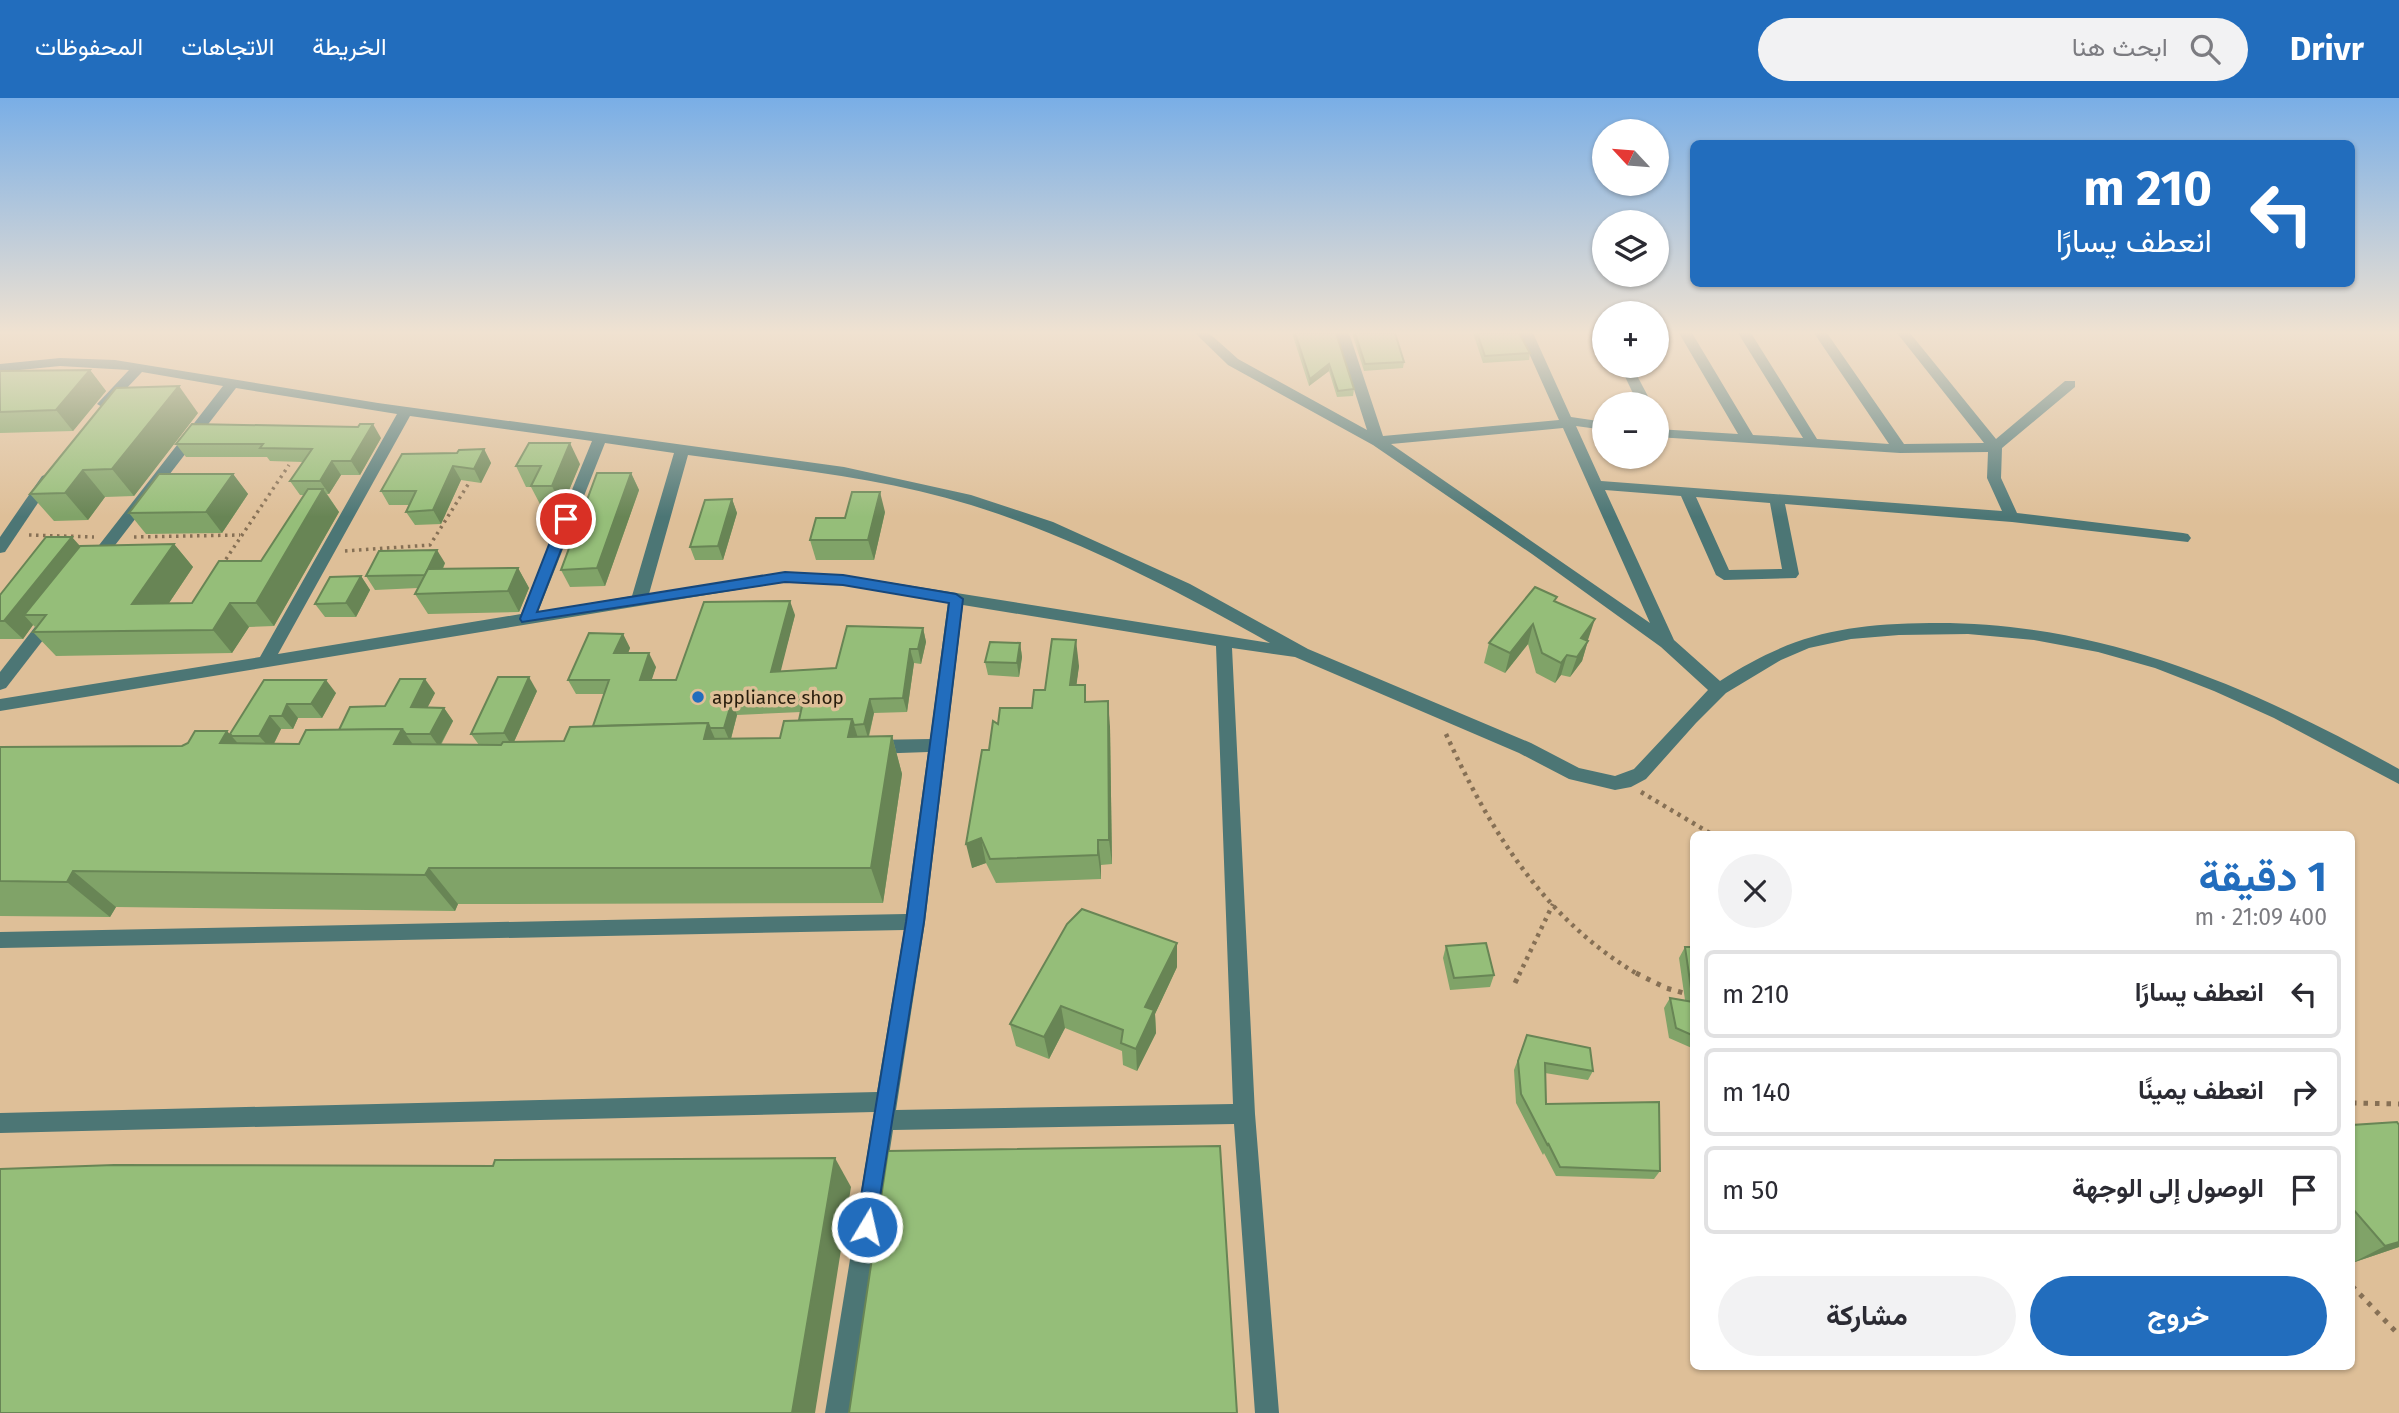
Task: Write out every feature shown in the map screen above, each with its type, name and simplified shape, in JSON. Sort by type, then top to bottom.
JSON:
[{"type":"street","points":[[96,413],[114,394]]},
{"type":"street","points":[[83,576],[224,394]]},
{"type":"street","points":[[294,394],[844,472],[998,507],[1048,526],[1184,588],[1302,653],[1525,748],[1575,774],[1601,781],[1625,782],[1640,774],[1719,690],[1777,655],[1849,634],[1945,627],[2018,631],[2080,641],[2123,652],[2241,692],[2316,729],[2399,777]]},
{"type":"street","points":[[1292,394],[1377,441],[1537,550],[1667,643],[1719,690]]},
{"type":"street","points":[[1362,394],[1377,441]]},
{"type":"street","points":[[1555,394],[1667,643]]},
{"type":"street","points":[[1722,394],[1749,440]]},
{"type":"street","points":[[1782,394],[1812,442]]},
{"type":"street","points":[[1862,394],[1900,449]]},
{"type":"street","points":[[1953,394],[1995,447],[1994,478],[2012,517]]},
{"type":"street","points":[[1669,433],[1900,449],[1995,447],[2058,394]]},
{"type":"street","points":[[264,664],[406,411]]},
{"type":"street","points":[[1377,441],[1556,426],[1567,421],[1592,424]]},
{"type":"street","points":[[527,619],[600,438]]},
{"type":"street","points":[[639,600],[682,449]]},
{"type":"street","points":[[0,548],[55,466]]},
{"type":"street","points":[[1596,485],[2012,517],[2183,538]]},
{"type":"street","points":[[1686,492],[1724,575],[1791,574],[1777,499]]},
{"type":"street","points":[[0,705],[785,577],[843,580],[1224,643],[1302,653]]},
{"type":"street","points":[[838,1413],[915,922],[956,599]]},
{"type":"street","points":[[0,684],[60,607]]},
{"type":"street","points":[[1224,643],[1244,1114],[1267,1413]]},
{"type":"street","points":[[847,748],[937,745]]},
{"type":"street","points":[[0,940],[915,922]]},
{"type":"street","points":[[0,1123],[885,1111],[1244,1114]]},
{"type":"path","points":[[215,575],[289,465]]},
{"type":"path","points":[[327,552],[420,548],[429,545],[469,483]]},
{"type":"path","points":[[1434,710],[1495,833],[1526,876],[1614,958],[1663,987],[1690,995]]},
{"type":"path","points":[[1625,782],[1706,831]]},
{"type":"path","points":[[1515,983],[1553,904]]},
{"type":"path","points":[[2355,1103],[2399,1104]]},
{"type":"path","points":[[2355,1289],[2399,1335]]},
{"type":"building","points":[[0,394],[69,394],[56,410],[0,412]]},
{"type":"building","points":[[111,394],[172,394],[112,469],[83,470],[65,493],[30,494]]},
{"type":"building","points":[[192,424],[358,427],[360,424],[373,424],[351,461],[332,461],[320,481],[290,481],[312,449],[260,448],[263,444],[176,444]]},
{"type":"building","points":[[529,443],[570,443],[552,486],[531,486],[541,466],[516,466]]},
{"type":"building","points":[[484,449],[474,469],[453,466],[433,510],[406,512],[416,491],[381,491],[402,454],[457,453],[459,450]]},
{"type":"building","points":[[597,473],[631,473],[597,568],[561,570]]},
{"type":"building","points":[[159,474],[233,474],[206,512],[129,513]]},
{"type":"building","points":[[308,489],[323,489],[256,603],[230,603],[213,630],[33,632],[46,615],[24,615],[80,546],[174,544],[132,604],[192,603],[219,561],[261,561]]},
{"type":"building","points":[[852,492],[880,492],[868,540],[810,540],[816,518],[845,518]]},
{"type":"building","points":[[732,499],[718,546],[690,547],[705,500]]},
{"type":"building","points":[[46,537],[72,537],[4,621],[0,621],[0,595]]},
{"type":"building","points":[[437,550],[425,575],[366,576],[379,551]]},
{"type":"building","points":[[518,568],[508,591],[415,594],[428,569]]},
{"type":"building","points":[[361,576],[346,603],[315,604],[330,577]]},
{"type":"building","points":[[1535,587],[1557,597],[1554,601],[1595,619],[1581,638],[1588,641],[1577,657],[1567,655],[1561,663],[1542,653],[1533,624],[1510,653],[1489,643]]},
{"type":"building","points":[[790,601],[771,672],[836,668],[847,626],[923,628],[918,649],[910,649],[903,698],[870,699],[864,724],[854,725],[852,719],[799,720],[804,697],[732,701],[724,728],[710,728],[708,723],[593,726],[609,680],[568,680],[589,633],[623,634],[614,653],[649,653],[640,680],[676,680],[704,602]]},
{"type":"building","points":[[1052,639],[1076,640],[1070,685],[1085,685],[1085,702],[1108,701],[1109,840],[1098,840],[1098,855],[990,859],[981,838],[966,844],[982,750],[989,750],[993,721],[998,724],[1000,708],[1032,708],[1034,690],[1045,690]]},
{"type":"building","points":[[990,642],[1020,643],[1017,663],[985,662]]},
{"type":"building","points":[[498,677],[529,677],[504,733],[471,734]]},
{"type":"building","points":[[400,679],[425,679],[411,707],[444,708],[430,734],[406,734],[402,729],[339,730],[350,707],[385,706]]},
{"type":"building","points":[[264,680],[326,680],[311,704],[287,704],[282,716],[270,716],[259,736],[232,736],[230,734]]},
{"type":"building","points":[[852,719],[848,737],[892,736],[871,868],[429,868],[425,875],[73,871],[67,882],[0,881],[0,747],[182,746],[188,743],[195,731],[227,731],[220,743],[299,744],[306,730],[402,729],[394,744],[501,745],[503,742],[564,741],[570,727],[708,723],[704,739],[780,738],[784,721]]},
{"type":"building","points":[[1082,909],[1177,943],[1145,1007],[1154,1010],[1136,1049],[1121,1043],[1123,1030],[1061,1006],[1044,1037],[1010,1024],[1067,924]]},
{"type":"building","points":[[1486,943],[1494,975],[1454,978],[1446,946]]},
{"type":"building","points":[[1685,947],[1690,947],[1690,981]]},
{"type":"building","points":[[1670,998],[1690,1001],[1690,1034],[1676,1028]]},
{"type":"building","points":[[1527,1035],[1590,1048],[1593,1071],[1545,1063],[1546,1104],[1659,1102],[1660,1171],[1560,1167],[1521,1094],[1518,1061]]},
{"type":"building","points":[[2397,1122],[2399,1125],[2399,1242],[2385,1246],[2355,1211],[2355,1125]]},
{"type":"building","points":[[1220,1146],[1237,1413],[849,1413],[888,1151]]},
{"type":"building","points":[[835,1158],[792,1413],[0,1413],[0,1169],[114,1165],[493,1166],[495,1160]]},
{"type":"place","name":"appliance shop","points":[[698,697]]},
{"type":"route","points":[[566,519],[527,619],[785,577],[843,580],[956,599],[915,922],[867,1227]]}]
